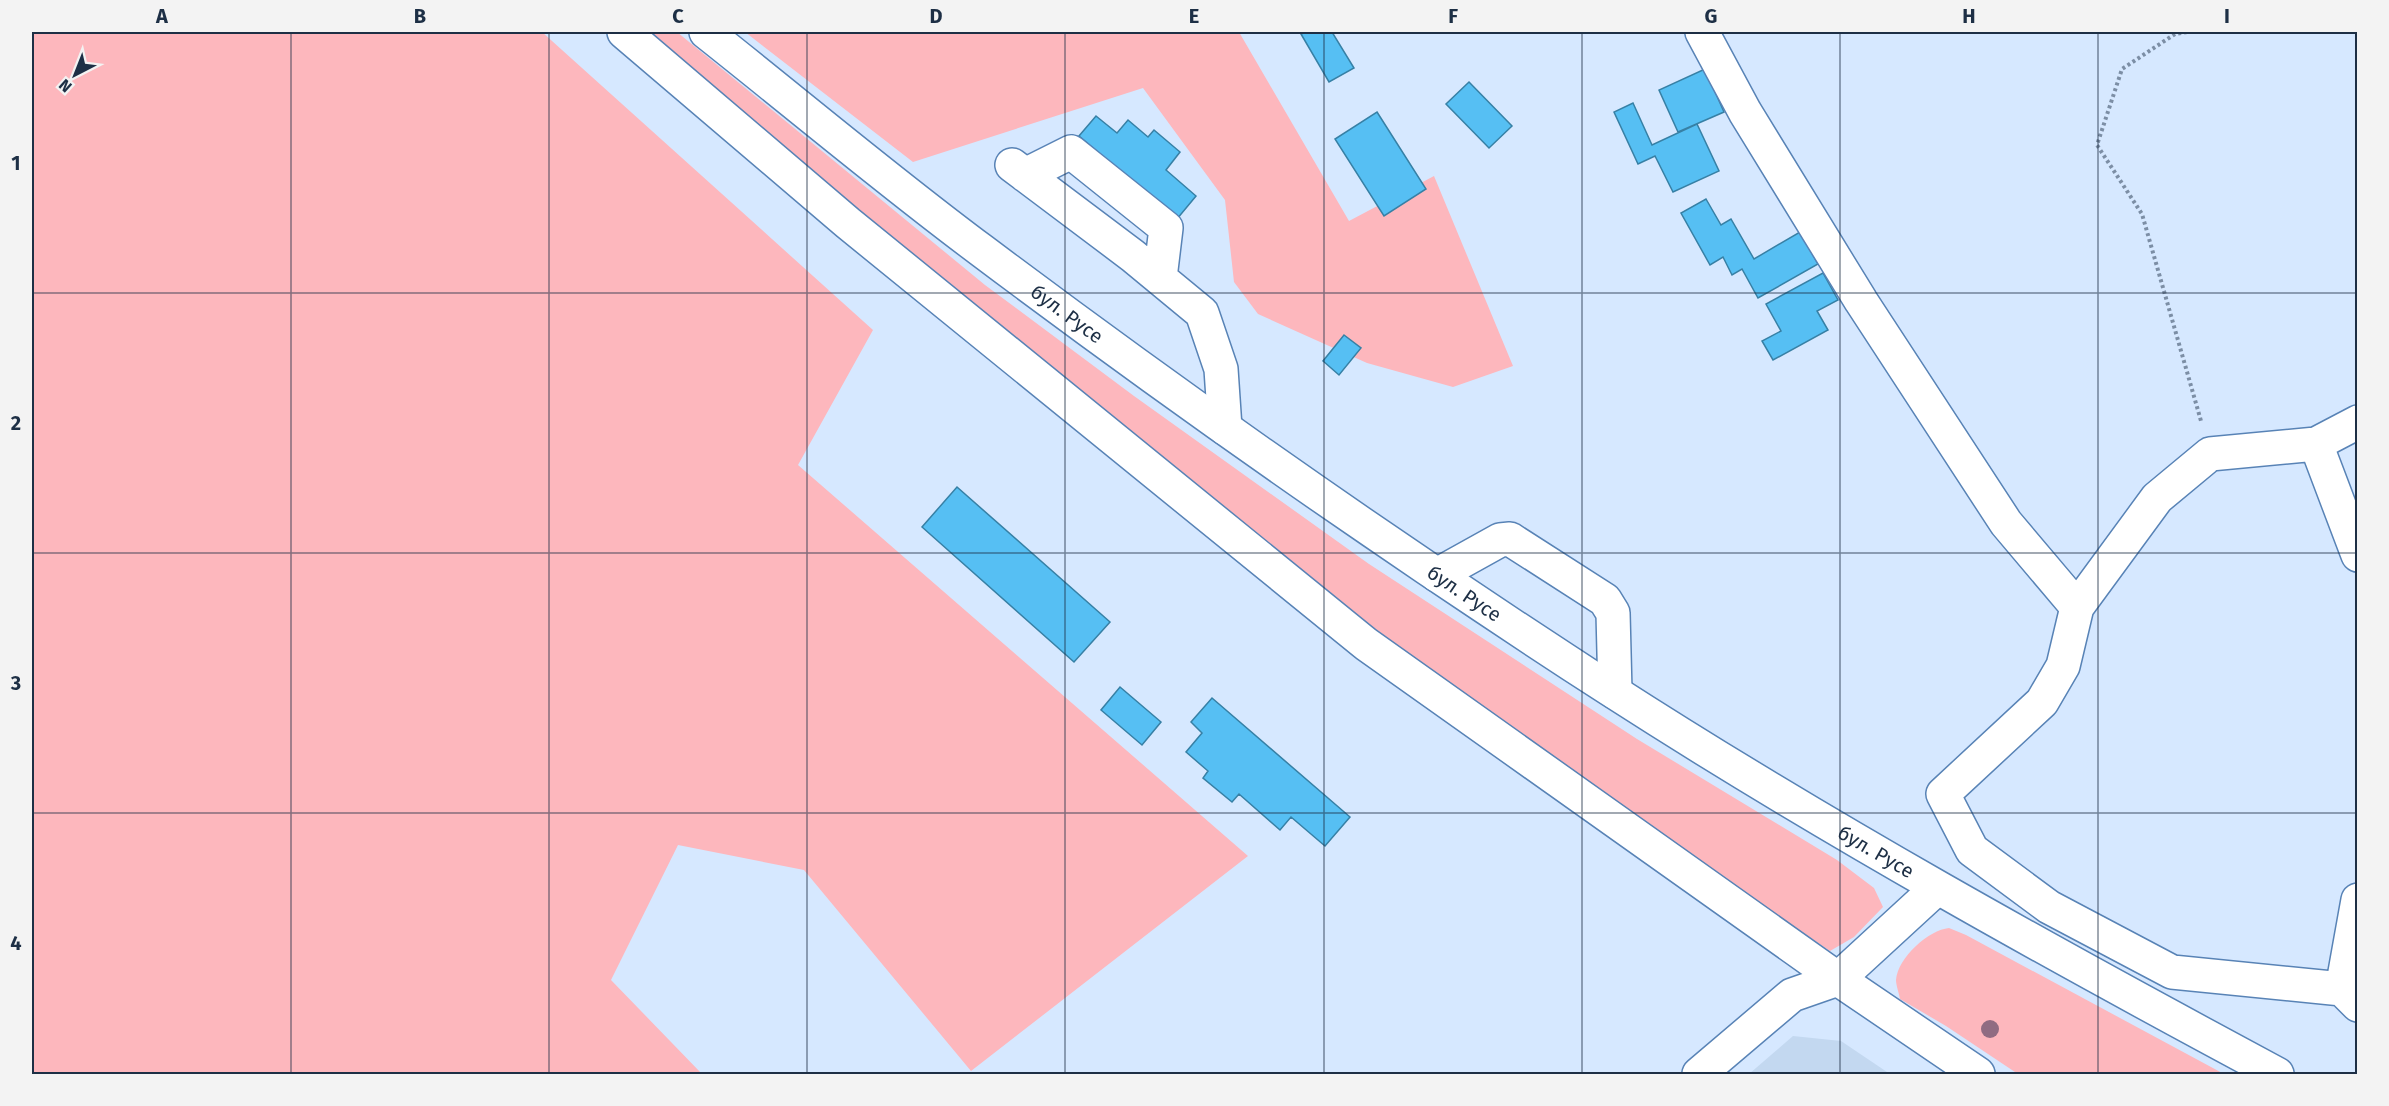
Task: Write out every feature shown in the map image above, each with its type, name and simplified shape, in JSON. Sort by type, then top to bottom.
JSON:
[{"type":"main road","points":[[624,32],[848,223],[1366,644],[1838,979],[1978,1074]]},
{"type":"main road","name":"бул. Русе","points":[[706,32],[978,248],[1225,428],[1437,575],[1615,692],[1936,888],[2277,1074]]},
{"type":"main road","points":[[1702,32],[1744,112],[1867,310],[2006,523],[2077,608]]},
{"type":"main road","points":[[1160,278],[1166,228],[1071,152],[1018,170],[1160,278],[1202,313],[1221,369],[1225,428]]},
{"type":"main road","points":[[2358,422],[2316,444],[2210,454],[2157,498],[2077,608],[2063,666],[2042,702],[1943,794],[1972,850],[2049,907],[2172,972],[2350,997],[2358,900]]},
{"type":"main road","points":[[2316,444],[2358,555]]},
{"type":"main road","points":[[1437,575],[1500,540],[1510,539],[1605,600],[1612,613],[1615,692]]},
{"type":"main road","points":[[1699,1074],[1792,995],[1838,979],[1936,888]]},
{"type":"path","points":[[2187,32],[2175,34],[2122,69],[2097,145],[2142,214],[2210,454]]},
{"type":"shaded area","points":[[32,32],[542,32],[873,330],[798,465],[1248,856],[971,1071],[804,870],[678,845],[611,980],[702,1074],[32,1074]]},
{"type":"shaded area","points":[[643,32],[677,32],[985,285],[1134,396],[1369,564],[1637,739],[1837,860],[1874,888],[1883,907],[1854,937],[1830,951],[1649,829],[1248,537]]},
{"type":"shaded area","points":[[745,32],[1239,32],[1349,221],[1434,176],[1513,366],[1453,387],[1367,363],[1258,314],[1234,282],[1225,200],[1143,88],[913,162]]},
{"type":"shaded area","points":[[1949,928],[2224,1074],[2018,1074],[1946,1026],[1900,999],[1896,980],[1902,962],[1924,939]]},
{"type":"shaded area","points":[[1793,1036],[1841,1041],[1890,1074],[1749,1074]]},
{"type":"building","points":[[1332,32],[1354,68],[1329,82],[1301,34]]},
{"type":"building","points":[[1705,69],[1724,112],[1678,132],[1659,90]]},
{"type":"building","points":[[1469,82],[1512,126],[1489,148],[1446,104]]},
{"type":"building","points":[[1633,103],[1652,145],[1697,124],[1719,171],[1673,192],[1655,156],[1638,164],[1614,112]]},
{"type":"building","points":[[1377,112],[1426,189],[1384,216],[1335,139]]},
{"type":"building","points":[[1096,116],[1117,133],[1128,120],[1148,137],[1154,130],[1180,152],[1166,170],[1196,196],[1177,219],[1079,136]]},
{"type":"building","points":[[1706,199],[1721,225],[1731,219],[1754,259],[1800,232],[1818,264],[1758,298],[1742,269],[1732,275],[1723,257],[1710,265],[1681,213]]},
{"type":"building","points":[[1823,273],[1838,300],[1817,311],[1828,330],[1773,360],[1762,341],[1781,331],[1766,304]]},
{"type":"building","points":[[1344,335],[1361,348],[1339,375],[1323,361]]},
{"type":"building","points":[[957,487],[1110,622],[1074,662],[922,527]]},
{"type":"building","points":[[1120,687],[1161,722],[1142,745],[1101,710]]},
{"type":"building","points":[[1212,698],[1350,817],[1325,846],[1291,817],[1280,830],[1239,794],[1232,802],[1203,778],[1208,771],[1186,752],[1202,733],[1191,722]]}]
